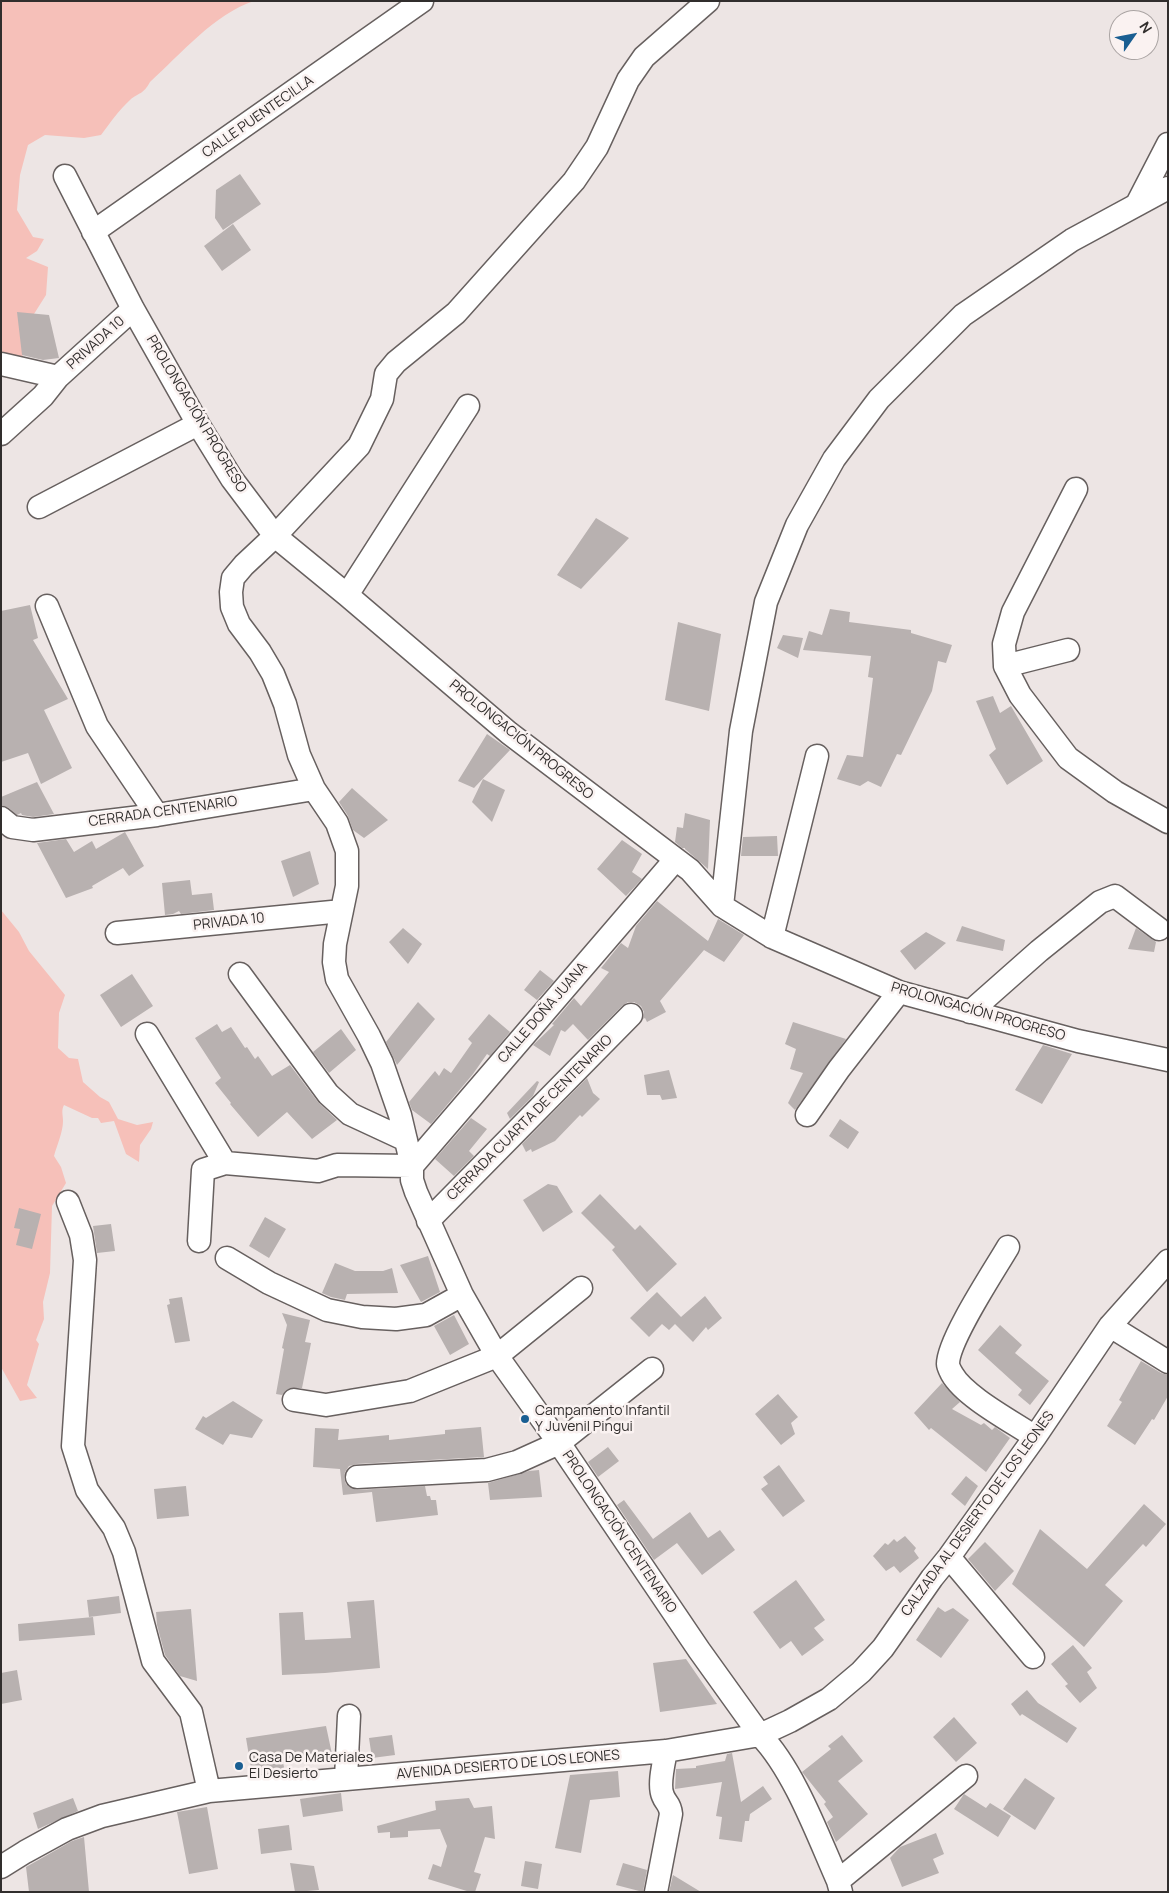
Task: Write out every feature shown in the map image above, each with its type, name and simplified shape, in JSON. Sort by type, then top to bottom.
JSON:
[{"type":"street","name":"CALLE PUENTECILLA","points":[[93,232],[422,1]]},
{"type":"street","name":"PROLONGACIÓN CENTENARIO","points":[[708,1],[644,57],[628,80],[597,146],[574,181],[456,313],[396,362],[386,374],[382,400],[359,446],[233,578],[231,592],[232,607],[239,624],[260,652],[273,674],[285,704],[299,755],[314,789],[337,823],[347,851],[347,886],[335,944],[334,962],[337,979],[382,1063],[400,1115],[412,1166],[412,1180],[462,1295],[496,1356],[559,1443],[699,1650],[767,1742],[783,1767],[808,1812],[839,1886]]},
{"type":"street","points":[[1137,204],[1168,144]]},
{"type":"street","name":"PROLONGACIÓN PROGRESO","points":[[65,176],[133,309],[198,424],[232,478],[275,536],[509,733],[690,870],[722,906],[772,937],[899,992],[1078,1041],[1168,1060]]},
{"type":"street","points":[[722,906],[740,731],[766,602],[797,525],[834,459],[879,399],[963,315],[1072,240],[1168,188]]},
{"type":"street","name":"PRIVADA 10","points":[[1,434],[43,396],[58,377],[133,309]]},
{"type":"street","name":"PRIVADA 10","points":[[1,364],[58,377]]},
{"type":"street","points":[[347,595],[468,406]]},
{"type":"street","points":[[38,508],[198,424]]},
{"type":"street","points":[[1076,489],[1013,612],[1004,644],[1005,666],[1020,695],[1068,758],[1115,792],[1168,822]]},
{"type":"street","points":[[47,606],[96,726],[157,815]]},
{"type":"street","points":[[1005,666],[1068,650]]},
{"type":"street","points":[[772,937],[818,756]]},
{"type":"street","name":"CERRADA CENTENARIO","points":[[7,822],[33,830],[157,815],[314,789]]},
{"type":"street","name":"CALLE DOÑA JUANA","points":[[412,1166],[675,860]]},
{"type":"street","points":[[970,1012],[1039,951],[1100,902],[1115,896],[1159,929]]},
{"type":"street","name":"PRIVADA 10","points":[[117,933],[342,911]]},
{"type":"street","points":[[240,974],[328,1094],[350,1114],[406,1140]]},
{"type":"street","points":[[807,1115],[839,1069],[899,992]]},
{"type":"street","name":"CERRADA CUARTA DE CENTENARIO","points":[[428,1220],[631,1015]]},
{"type":"street","points":[[147,1034],[225,1163]]},
{"type":"street","points":[[199,1241],[204,1170],[225,1163],[318,1171],[337,1165],[412,1166]]},
{"type":"street","points":[[68,1202],[81,1235],[85,1260],[73,1446],[87,1490],[114,1528],[124,1552],[153,1661],[191,1712],[209,1792]]},
{"type":"street","points":[[1008,1247],[960,1331],[951,1351],[948,1365],[960,1385],[986,1405],[1035,1436]]},
{"type":"street","points":[[227,1258],[269,1283],[327,1310],[362,1317],[396,1319],[426,1314],[462,1295]]},
{"type":"street","name":"CALZADA AL DESIERTO DE LOS LEONES","points":[[760,1735],[829,1699],[861,1672],[883,1648],[1035,1436],[1110,1326],[1168,1261]]},
{"type":"street","points":[[294,1400],[326,1405],[410,1392],[496,1356],[581,1288]]},
{"type":"street","points":[[1110,1326],[1168,1362]]},
{"type":"street","points":[[357,1478],[487,1470],[517,1462],[559,1443],[652,1369]]},
{"type":"street","points":[[949,1557],[1033,1657]]},
{"type":"street","points":[[346,1778],[349,1716]]},
{"type":"street","name":"AVENIDA DESIERTO DE LOS LEONES","points":[[1,1867],[24,1852],[67,1829],[102,1816],[209,1792],[346,1778],[666,1751],[760,1735]]},
{"type":"street","points":[[656,1892],[671,1814],[670,1806],[662,1794],[662,1773],[666,1751]]},
{"type":"street","points":[[839,1886],[966,1776]]},
{"type":"shaded area","points":[[1,1],[254,1],[225,15],[199,36],[150,82],[143,91],[126,104],[101,135],[84,138],[45,135],[28,145],[20,175],[17,210],[33,237],[44,239],[37,251],[26,258],[48,267],[46,295],[27,325],[21,367],[1,372]]},
{"type":"shaded area","points":[[1,910],[19,932],[29,951],[65,995],[59,1013],[58,1048],[69,1058],[78,1059],[83,1082],[100,1097],[109,1102],[118,1119],[137,1125],[153,1122],[151,1129],[140,1145],[139,1162],[126,1154],[114,1121],[101,1123],[98,1118],[92,1118],[64,1105],[62,1111],[62,1130],[54,1156],[61,1167],[66,1183],[52,1206],[50,1273],[43,1302],[44,1319],[36,1340],[39,1344],[27,1385],[37,1398],[20,1401],[1,1367]]},
{"type":"building","points":[[240,174],[261,204],[223,230],[215,218],[216,190]]},
{"type":"building","points":[[233,224],[251,250],[222,271],[204,246]]},
{"type":"building","points":[[17,312],[49,315],[59,358],[43,360],[22,355]]},
{"type":"building","points":[[596,518],[629,538],[581,589],[557,575]]},
{"type":"building","points":[[30,605],[38,638],[33,640],[68,699],[44,710],[72,768],[41,784],[28,753],[1,762],[1,611]]},
{"type":"building","points":[[830,609],[850,612],[849,622],[911,630],[911,633],[952,645],[946,663],[938,661],[932,691],[901,755],[897,754],[881,787],[868,781],[860,786],[837,779],[847,755],[863,757],[873,678],[868,677],[871,656],[803,650],[809,631],[822,635]]},
{"type":"building","points":[[678,622],[721,634],[709,711],[665,700]]},
{"type":"building","points":[[783,635],[803,638],[798,658],[777,648]]},
{"type":"building","points":[[993,696],[1000,713],[1011,706],[1043,761],[1007,785],[989,755],[996,749],[976,701]]},
{"type":"building","points":[[487,734],[510,750],[474,788],[458,781]]},
{"type":"building","points":[[483,779],[505,790],[492,822],[472,802]]},
{"type":"building","points":[[37,782],[54,814],[33,817],[22,815],[21,813],[17,815],[9,808],[1,805],[1,797]]},
{"type":"building","points":[[352,788],[388,820],[364,838],[353,830],[348,816],[339,802]]},
{"type":"building","points":[[685,813],[710,820],[708,869],[685,848],[682,848],[675,842],[677,827],[683,828]]},
{"type":"building","points":[[125,832],[144,866],[129,876],[123,868],[92,886],[93,888],[66,898],[37,843],[66,839],[74,852],[92,841],[96,849]]},
{"type":"building","points":[[777,836],[778,856],[741,856],[743,837]]},
{"type":"building","points":[[622,840],[642,854],[632,872],[642,879],[626,896],[597,869]]},
{"type":"building","points":[[310,851],[319,884],[293,897],[281,861]]},
{"type":"building","points":[[190,880],[192,895],[212,893],[214,910],[181,914],[179,911],[165,915],[162,883]]},
{"type":"building","points":[[657,901],[708,941],[718,919],[744,935],[724,962],[704,950],[660,1001],[666,1012],[647,1022],[645,1018],[643,1019],[644,1012],[641,1006],[634,1002],[628,1002],[588,1040],[573,1024],[565,1032],[561,1030],[550,1056],[533,1045],[554,1025],[552,1024],[574,998],[581,1006],[609,972],[601,968],[621,943],[628,948],[636,926]]},
{"type":"building","points":[[962,926],[1005,940],[1003,951],[956,941]]},
{"type":"building","points":[[403,928],[422,944],[408,964],[389,942]]},
{"type":"building","points":[[1136,928],[1156,942],[1154,952],[1128,949]]},
{"type":"building","points":[[926,932],[946,943],[915,970],[900,951]]},
{"type":"building","points":[[540,970],[554,981],[537,1000],[524,990]]},
{"type":"building","points":[[132,974],[153,1006],[121,1027],[100,995]]},
{"type":"building","points":[[418,1002],[435,1019],[397,1065],[386,1042]]},
{"type":"building","points":[[489,1014],[510,1032],[490,1056],[487,1054],[473,1074],[431,1124],[412,1110],[409,1102],[435,1071],[439,1076],[444,1068],[451,1073],[472,1043],[468,1039]]},
{"type":"building","points":[[793,1022],[846,1039],[795,1110],[788,1103],[803,1073],[790,1069],[796,1049],[785,1044]]},
{"type":"building","points":[[217,1024],[222,1032],[231,1027],[245,1048],[247,1047],[255,1059],[258,1056],[272,1076],[290,1065],[318,1102],[337,1120],[312,1139],[287,1112],[258,1137],[215,1083],[221,1078],[195,1038]]},
{"type":"building","points":[[341,1029],[356,1050],[329,1073],[313,1052]]},
{"type":"building","points":[[1043,1045],[1072,1054],[1042,1104],[1015,1090]]},
{"type":"building","points":[[669,1070],[677,1098],[662,1100],[660,1095],[647,1095],[644,1075]]},
{"type":"building","points":[[587,1078],[593,1093],[600,1099],[582,1117],[580,1115],[555,1141],[532,1152],[531,1149],[526,1152],[522,1144]]},
{"type":"building","points":[[537,1081],[539,1082],[533,1096],[510,1119],[507,1113]]},
{"type":"building","points":[[471,1118],[487,1129],[469,1151],[474,1156],[454,1176],[435,1159]]},
{"type":"building","points":[[840,1119],[859,1132],[848,1149],[829,1136]]},
{"type":"building","points":[[548,1184],[557,1186],[573,1212],[543,1232],[523,1200]]},
{"type":"building","points":[[600,1194],[635,1230],[640,1225],[677,1264],[647,1292],[612,1250],[615,1247],[581,1213]]},
{"type":"building","points":[[19,1208],[41,1214],[32,1249],[16,1245],[20,1229],[14,1228]]},
{"type":"building","points":[[265,1217],[286,1229],[269,1258],[249,1246]]},
{"type":"building","points":[[111,1224],[115,1251],[97,1253],[93,1226]]},
{"type":"building","points":[[428,1256],[440,1292],[421,1302],[400,1265]]},
{"type":"building","points":[[335,1263],[355,1271],[383,1271],[392,1268],[398,1293],[347,1294],[345,1300],[322,1293]]},
{"type":"building","points":[[657,1292],[681,1317],[705,1296],[722,1318],[708,1330],[706,1327],[693,1342],[675,1324],[669,1330],[662,1324],[649,1337],[630,1318]]},
{"type":"building","points":[[182,1297],[190,1341],[175,1343],[167,1305],[170,1304],[169,1299]]},
{"type":"building","points":[[282,1313],[310,1320],[305,1342],[311,1343],[302,1388],[290,1388],[282,1395],[276,1394],[287,1325]]},
{"type":"building","points":[[454,1315],[469,1344],[450,1355],[434,1326]]},
{"type":"building","points":[[1000,1325],[1022,1345],[1015,1353],[1049,1381],[1030,1405],[1018,1395],[1022,1390],[978,1350]]},
{"type":"building","points":[[1141,1361],[1168,1375],[1168,1396],[1154,1420],[1152,1419],[1135,1445],[1107,1426],[1122,1402],[1119,1400]]},
{"type":"building","points":[[942,1383],[960,1402],[952,1409],[981,1425],[984,1423],[992,1430],[995,1427],[1010,1438],[986,1472],[931,1428],[929,1430],[914,1413]]},
{"type":"building","points":[[778,1394],[798,1417],[791,1423],[795,1434],[781,1445],[755,1414]]},
{"type":"building","points":[[233,1401],[263,1420],[252,1438],[230,1434],[223,1445],[195,1429],[203,1416],[206,1418]]},
{"type":"building","points":[[481,1427],[484,1457],[356,1464],[349,1466],[345,1472],[346,1484],[357,1490],[425,1486],[427,1496],[430,1496],[431,1500],[436,1500],[438,1515],[376,1522],[372,1492],[343,1495],[340,1469],[313,1467],[315,1428],[339,1429],[338,1440],[389,1435],[389,1440],[445,1434],[445,1430]]},
{"type":"building","points":[[608,1447],[619,1461],[598,1477],[588,1462]]},
{"type":"building","points":[[779,1465],[805,1501],[783,1517],[761,1489],[768,1484],[763,1477]]},
{"type":"building","points":[[539,1470],[542,1497],[490,1500],[488,1483],[529,1471]]},
{"type":"building","points":[[966,1476],[978,1486],[965,1506],[951,1494]]},
{"type":"building","points":[[186,1486],[189,1516],[157,1519],[154,1489]]},
{"type":"building","points":[[624,1500],[653,1539],[690,1512],[708,1538],[720,1530],[735,1550],[702,1575],[677,1543],[654,1560],[617,1505]]},
{"type":"building","points":[[1144,1504],[1166,1524],[1146,1547],[1143,1544],[1105,1585],[1123,1601],[1084,1647],[1012,1584],[1040,1529],[1087,1569]]},
{"type":"building","points":[[905,1536],[916,1548],[914,1551],[919,1558],[900,1573],[894,1566],[886,1571],[873,1556],[885,1543],[888,1545],[894,1539],[897,1542]]},
{"type":"building","points":[[985,1542],[1014,1571],[995,1591],[968,1559]]},
{"type":"building","points":[[796,1580],[825,1620],[814,1628],[824,1640],[802,1656],[791,1641],[780,1649],[753,1612]]},
{"type":"building","points":[[119,1596],[121,1613],[89,1617],[87,1600]]},
{"type":"building","points":[[374,1600],[380,1668],[282,1675],[279,1613],[303,1612],[305,1640],[351,1638],[347,1602]]},
{"type":"building","points":[[938,1607],[945,1612],[953,1608],[969,1620],[941,1658],[916,1640]]},
{"type":"building","points":[[191,1609],[197,1681],[180,1676],[165,1655],[157,1625],[156,1612]]},
{"type":"building","points":[[93,1617],[95,1635],[19,1641],[18,1624]]},
{"type":"building","points":[[1073,1645],[1092,1668],[1087,1672],[1097,1688],[1080,1703],[1065,1686],[1068,1684],[1051,1664]]},
{"type":"building","points":[[686,1659],[717,1704],[660,1712],[653,1663]]},
{"type":"building","points":[[17,1670],[22,1700],[1,1704],[1,1673]]},
{"type":"building","points":[[1027,1690],[1038,1703],[1077,1728],[1067,1743],[1022,1714],[1020,1716],[1011,1704]]},
{"type":"building","points":[[954,1717],[977,1743],[956,1762],[933,1737]]},
{"type":"building","points":[[326,1726],[332,1754],[283,1763],[285,1771],[252,1774],[246,1738]]},
{"type":"building","points":[[392,1735],[395,1755],[372,1758],[369,1738]]},
{"type":"building","points":[[842,1735],[863,1761],[838,1781],[868,1814],[836,1842],[827,1822],[833,1817],[824,1804],[826,1802],[802,1772],[831,1749],[828,1746]]},
{"type":"building","points":[[732,1753],[741,1802],[763,1786],[772,1799],[750,1814],[749,1821],[745,1821],[742,1842],[719,1839],[722,1817],[716,1816],[722,1782],[675,1789],[676,1769],[696,1768],[696,1766],[725,1761],[727,1754]]},
{"type":"building","points":[[618,1771],[620,1797],[590,1800],[581,1853],[555,1848],[570,1775]]},
{"type":"building","points":[[1025,1778],[1055,1798],[1035,1830],[1003,1809]]},
{"type":"building","points":[[341,1793],[343,1811],[303,1817],[300,1799]]},
{"type":"building","points":[[964,1794],[986,1808],[990,1803],[1011,1816],[998,1837],[954,1809]]},
{"type":"building","points":[[73,1798],[78,1811],[38,1829],[33,1813]]},
{"type":"building","points":[[469,1798],[474,1808],[492,1806],[495,1839],[485,1837],[474,1872],[481,1874],[475,1892],[428,1879],[433,1864],[441,1867],[447,1846],[440,1829],[408,1831],[408,1837],[390,1838],[390,1832],[378,1833],[377,1826],[436,1810],[435,1801]]},
{"type":"building","points":[[207,1807],[218,1869],[189,1874],[177,1812]]},
{"type":"building","points":[[289,1825],[292,1850],[261,1854],[258,1829]]},
{"type":"building","points":[[936,1833],[944,1854],[933,1859],[939,1873],[902,1887],[890,1858],[900,1847]]},
{"type":"building","points":[[84,1837],[89,1892],[29,1892],[26,1867],[72,1841]]},
{"type":"building","points":[[525,1861],[542,1864],[538,1889],[521,1886]]},
{"type":"building","points":[[290,1863],[314,1866],[319,1890],[295,1892]]},
{"type":"building","points":[[623,1863],[647,1870],[643,1892],[616,1885]]},
{"type":"building","points":[[673,1875],[701,1892],[669,1892]]},
{"type":"place","name":"Campamento Infantil Y Juvenil Pingui","points":[[525,1419]]},
{"type":"place","name":"Casa De Materiales El Desierto","points":[[239,1766]]}]
